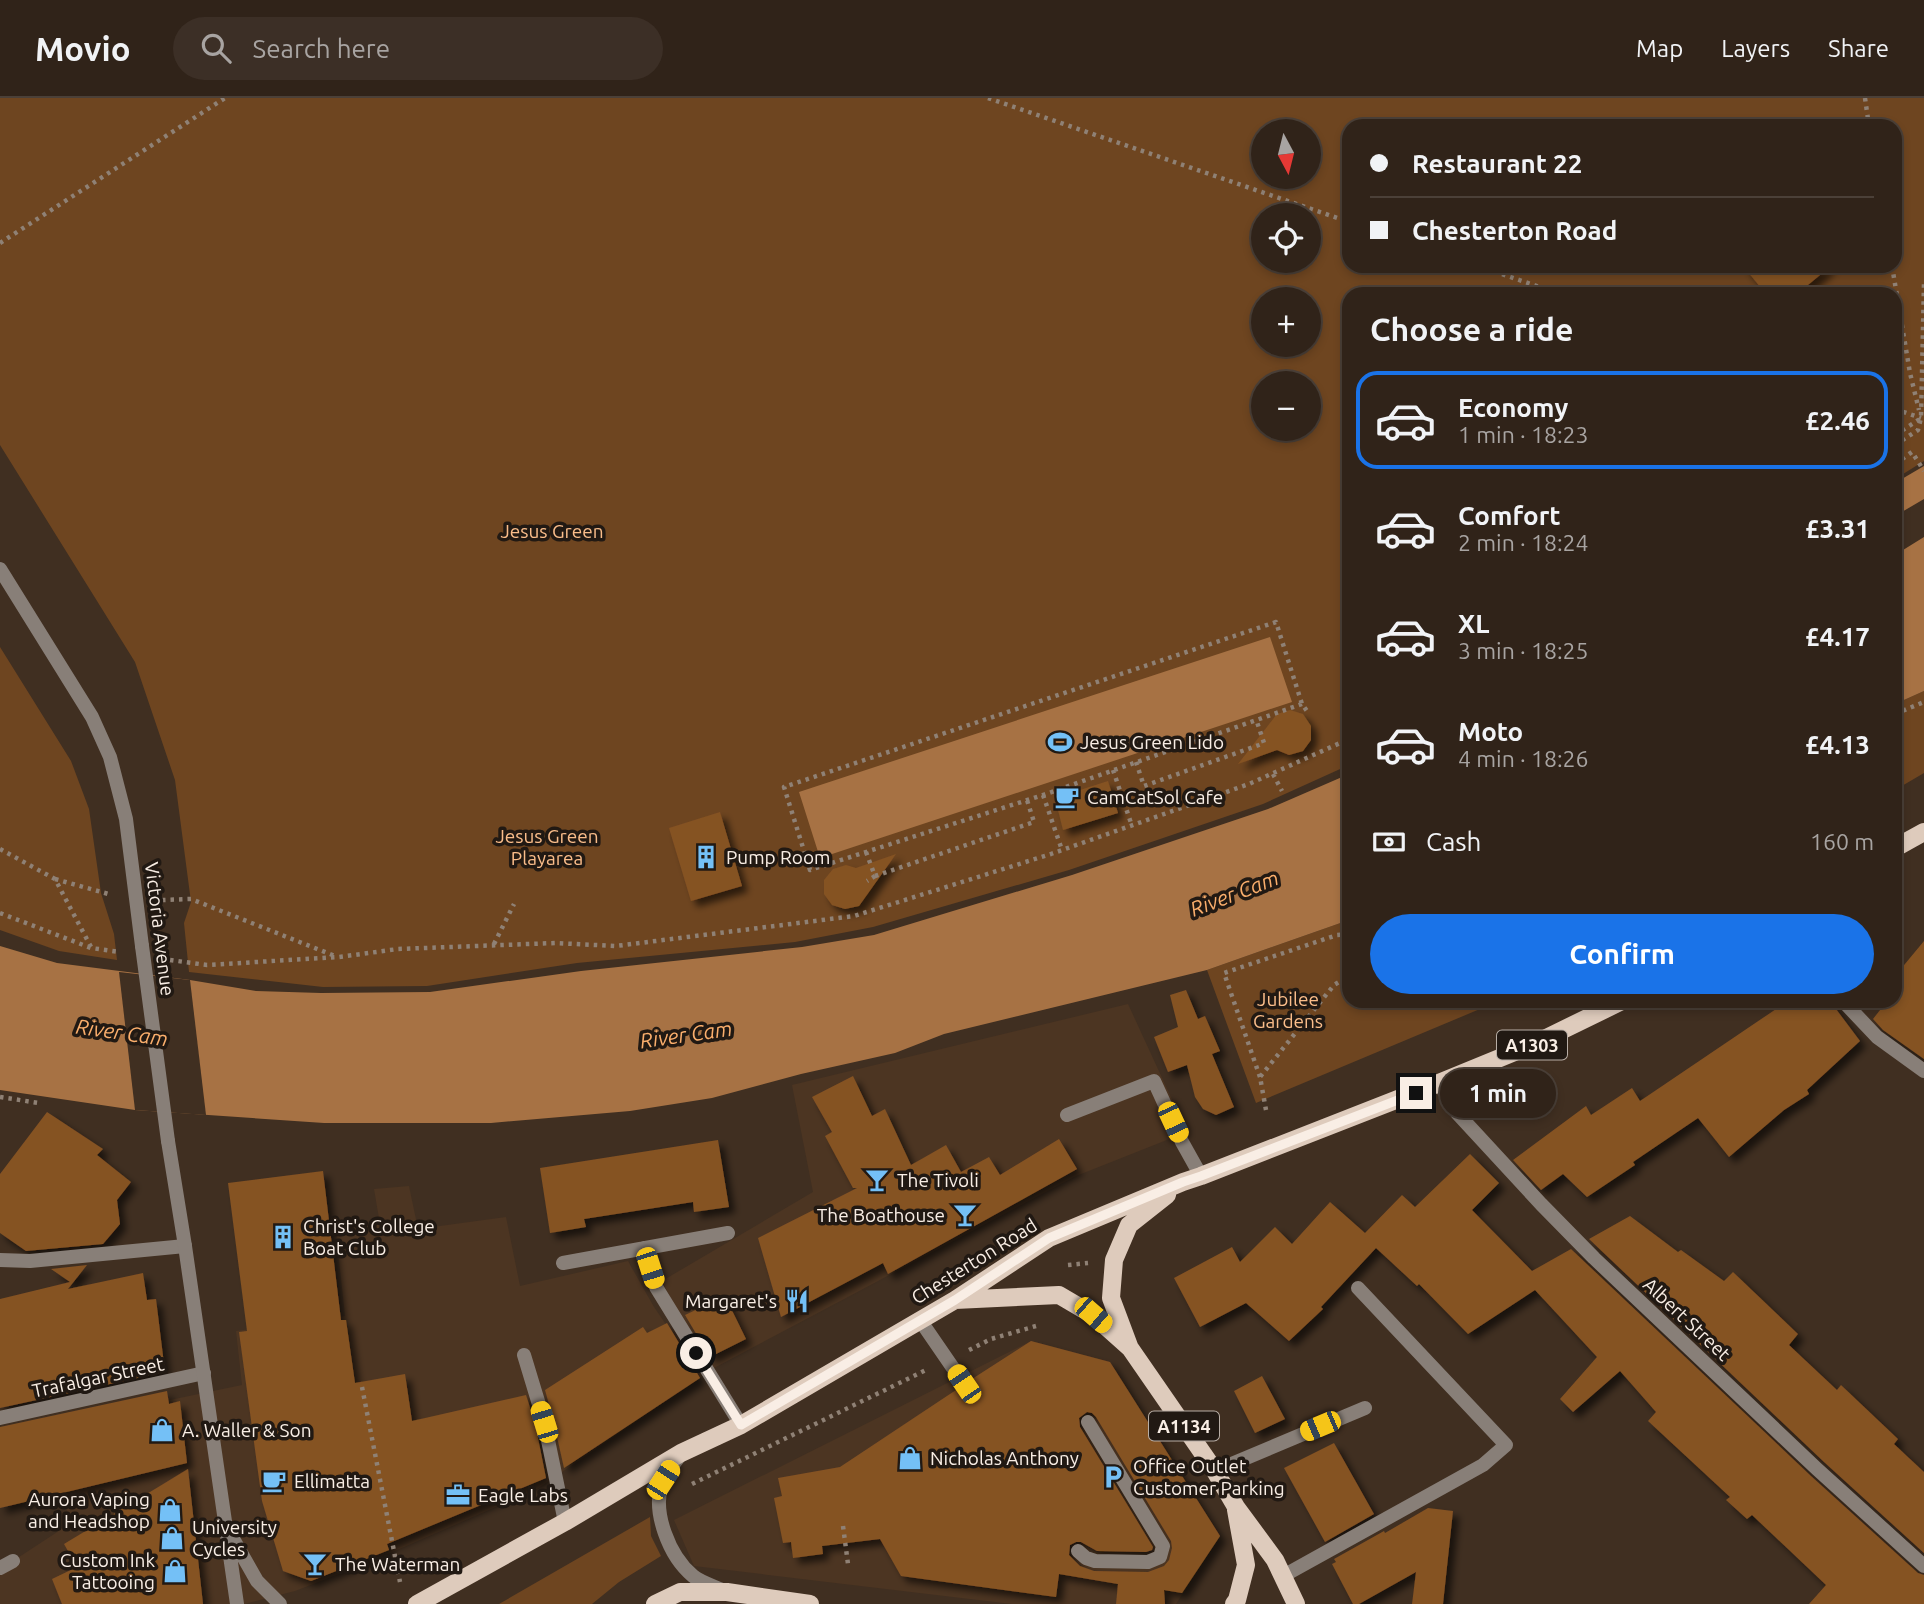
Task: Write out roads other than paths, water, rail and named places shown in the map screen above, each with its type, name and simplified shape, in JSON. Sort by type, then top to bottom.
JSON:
[{"type":"main road","points":[[1902,844],[1924,832]]},
{"type":"main road","name":"Chesterton Road","points":[[423,1601],[565,1522],[681,1453],[741,1425],[955,1300],[1049,1238],[1183,1182],[1534,1044],[1608,1008]]},
{"type":"main road","name":"A1303","points":[[1130,1348],[1111,1298],[1114,1260],[1129,1225],[1183,1182]]},
{"type":"main road","name":"A1134","points":[[955,1300],[1059,1295],[1093,1315],[1130,1348],[1215,1471],[1236,1507],[1275,1560],[1296,1604]]},
{"type":"main road","name":"A1134","points":[[1234,1604],[1246,1565],[1236,1507]]},
{"type":"main road","points":[[655,1604],[680,1592],[727,1592],[810,1604]]},
{"type":"street","name":"Victoria Avenue","points":[[0,569],[92,717],[110,757],[126,819],[168,1141],[237,1604]]},
{"type":"street","points":[[1850,1008],[1877,1037],[1924,1071]]},
{"type":"street","points":[[1067,1115],[1154,1081],[1201,1176]]},
{"type":"street","name":"Albert Street","points":[[1439,1083],[1457,1113],[1559,1222],[1807,1459],[1924,1566]]},
{"type":"street","points":[[563,1263],[729,1233]]},
{"type":"street","points":[[0,1260],[30,1261],[185,1246]]},
{"type":"street","points":[[643,1248],[656,1287],[741,1425]]},
{"type":"street","points":[[1283,1576],[1483,1465],[1506,1445],[1358,1288]]},
{"type":"street","points":[[920,1320],[964,1384]]},
{"type":"street","points":[[524,1355],[544,1422],[565,1522]]},
{"type":"street","name":"Trafalgar Street","points":[[0,1419],[204,1373]]},
{"type":"street","points":[[1215,1471],[1365,1408]]},
{"type":"street","points":[[1078,1551],[1095,1561],[1149,1562],[1160,1557],[1163,1546],[1088,1422]]},
{"type":"street","points":[[681,1453],[663,1480],[658,1501],[665,1535],[694,1577],[727,1592]]},
{"type":"street","points":[[227,1530],[257,1581],[280,1604]]},
{"type":"street","points":[[404,1597],[423,1601]]},
{"type":"water","points":[[1924,466],[1924,499],[1902,512],[1902,479]]},
{"type":"water","points":[[1924,537],[1924,691],[1902,701],[1902,551]]},
{"type":"water","name":"Jesus Green Lido","points":[[1270,637],[1292,702],[820,858],[799,792]]},
{"type":"water","name":"River Cam","points":[[1342,777],[1342,922],[1207,970],[944,1034],[895,1053],[712,1098],[630,1111],[491,1123],[324,1123],[135,1110],[0,1090],[0,946],[57,963],[256,991],[430,992],[581,971],[802,947],[874,935],[1072,875],[1268,809]]},
{"type":"place","name":"Jesus Green Lido","points":[[1060,742]]},
{"type":"place","name":"CamCatSol Cafe","points":[[1067,797]]},
{"type":"place","name":"Pump Room","points":[[706,857]]},
{"type":"place","name":"The Tivoli","points":[[877,1180]]},
{"type":"place","name":"The Boathouse","points":[[965,1215]]},
{"type":"place","name":"Christ's College Boat Club","points":[[283,1237]]},
{"type":"place","name":"Margaret's","points":[[797,1301]]},
{"type":"place","name":"A. Waller & Son","points":[[162,1430]]},
{"type":"place","name":"Nicholas Anthony","points":[[910,1458]]},
{"type":"place","name":"Office Outlet Customer Parking","points":[[1113,1477]]},
{"type":"place","name":"Ellimatta","points":[[274,1481]]},
{"type":"place","name":"Eagle Labs","points":[[458,1495]]},
{"type":"place","name":"Aurora Vaping and Headshop","points":[[170,1510]]},
{"type":"place","name":"University Cycles","points":[[172,1538]]},
{"type":"place","name":"The Waterman","points":[[315,1564]]},
{"type":"place","name":"Custom Ink Tattooing","points":[[175,1571]]},
{"type":"park label","name":"Jesus Green","points":[[552,531]]},
{"type":"park label","name":"Jesus Green Playarea","points":[[547,847]]},
{"type":"park label","name":"Jubilee Gardens","points":[[1288,1010]]}]
